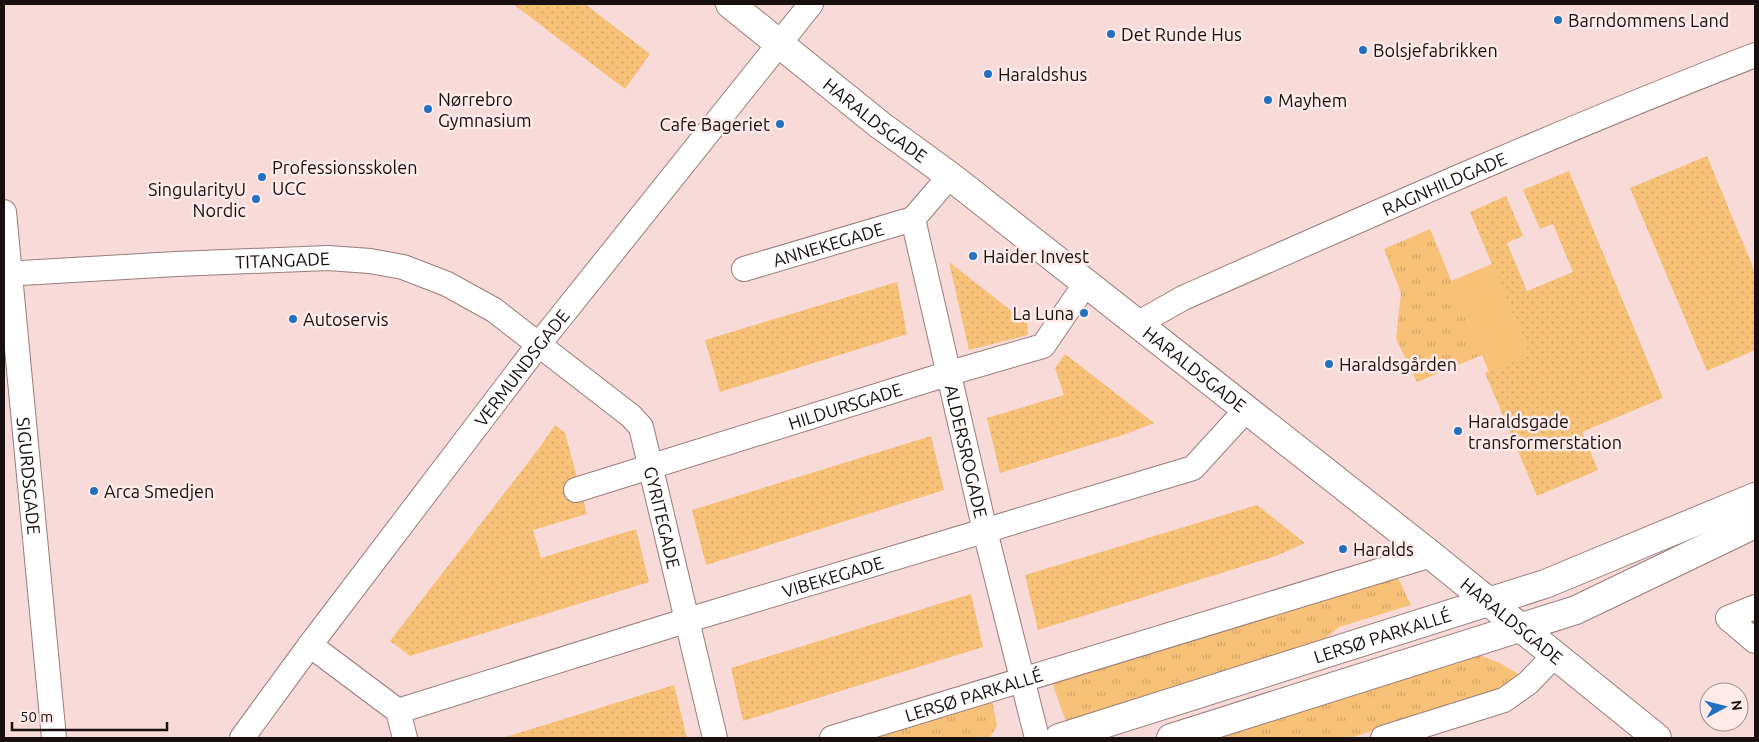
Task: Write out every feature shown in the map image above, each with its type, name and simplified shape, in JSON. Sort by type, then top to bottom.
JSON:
[{"type":"street","name":"HARALDSGADE","points":[[730,4],[880,125],[950,176],[1431,555],[1657,738]]},
{"type":"street","name":"VERMUNDSGADE","points":[[242,738],[310,645],[539,344],[811,4]]},
{"type":"street","name":"RAGNHILDGADE","points":[[1137,324],[1183,298],[1474,170],[1648,96],[1755,54]]},
{"type":"street","points":[[913,219],[950,176]]},
{"type":"street","name":"SIGURDSGADE","points":[[4,212],[7,274],[54,738]]},
{"type":"street","name":"ANNEKEGADE","points":[[744,269],[913,219]]},
{"type":"street","name":"ALDERSROGADE","points":[[913,219],[985,531],[1037,738]]},
{"type":"street","name":"TITANGADE","points":[[7,274],[176,264],[328,258],[370,261],[403,268],[447,284],[494,310],[539,344]]},
{"type":"street","name":"HILDURSGADE","points":[[576,490],[950,373],[1043,346],[1086,283]]},
{"type":"street","name":"GYRITEGADE","points":[[539,344],[631,416],[641,427],[715,738]]},
{"type":"street","name":"VIBEKEGADE","points":[[398,711],[688,620],[1193,468],[1246,410]]},
{"type":"street","name":"LERSØ PARKALLÉ","points":[[1060,738],[1545,584],[1755,497]]},
{"type":"street","name":"LERSØ PARKALLÉ","points":[[1171,738],[1576,610],[1755,524]]},
{"type":"street","name":"LERSØ PARKALLÉ","points":[[832,738],[1431,555]]},
{"type":"street","points":[[1755,607],[1728,618],[1755,641]]},
{"type":"street","points":[[310,645],[398,711],[405,738]]},
{"type":"street","points":[[1383,738],[1504,700],[1528,683],[1554,656]]},
{"type":"green space","points":[[513,4],[585,4],[650,54],[625,89]]},
{"type":"green space","points":[[1707,156],[1755,272],[1755,350],[1707,371],[1630,188]]},
{"type":"green space","points":[[1569,171],[1663,398],[1582,432],[1598,470],[1537,496],[1485,373],[1530,355],[1470,212],[1506,196],[1523,236],[1507,243],[1527,291],[1573,272],[1553,224],[1540,229],[1523,190]]},
{"type":"green space","points":[[1430,229],[1482,355],[1417,382],[1396,339],[1401,293],[1384,249]]},
{"type":"green space","points":[[949,262],[1027,323],[1028,335],[969,350]]},
{"type":"green space","points":[[1492,264],[1530,355],[1489,372],[1451,281]]},
{"type":"green space","points":[[897,282],[907,334],[720,392],[705,340]]},
{"type":"green space","points":[[1065,354],[1154,423],[1123,435],[1000,473],[987,418],[1064,395],[1055,368]]},
{"type":"green space","points":[[555,425],[565,433],[587,514],[533,530],[541,558],[636,529],[649,582],[410,656],[390,641]]},
{"type":"green space","points":[[931,436],[944,490],[706,565],[692,510]]},
{"type":"green space","points":[[1257,505],[1305,543],[1276,556],[1038,630],[1025,575]]},
{"type":"green space","points":[[1396,574],[1411,605],[1339,627],[1316,646],[1067,725],[1052,682]]},
{"type":"green space","points":[[971,594],[983,647],[743,721],[731,668]]},
{"type":"green space","points":[[1475,653],[1500,663],[1520,675],[1496,692],[1350,738],[1212,738]]},
{"type":"green space","points":[[674,685],[687,738],[502,738]]},
{"type":"green space","points":[[992,701],[997,726],[990,737],[987,738],[871,738]]},
{"type":"place","name":"Barndommens Land","points":[[1558,20]]},
{"type":"place","name":"Det Runde Hus","points":[[1111,34]]},
{"type":"place","name":"Bolsjefabrikken","points":[[1363,50]]},
{"type":"place","name":"Haraldshus","points":[[988,74]]},
{"type":"place","name":"Mayhem","points":[[1268,100]]},
{"type":"place","name":"Nørrebro Gymnasium","points":[[428,109]]},
{"type":"place","name":"Cafe Bageriet","points":[[780,124]]},
{"type":"place","name":"Professionsskolen UCC","points":[[262,177]]},
{"type":"place","name":"SingularityU Nordic","points":[[256,199]]},
{"type":"place","name":"Haider Invest","points":[[973,256]]},
{"type":"place","name":"La Luna","points":[[1084,313]]},
{"type":"place","name":"Autoservis","points":[[293,319]]},
{"type":"place","name":"Haraldsgården","points":[[1329,364]]},
{"type":"place","name":"Haraldsgade transformerstation","points":[[1458,431]]},
{"type":"place","name":"Arca Smedjen","points":[[94,491]]},
{"type":"place","name":"Haralds","points":[[1343,549]]}]
